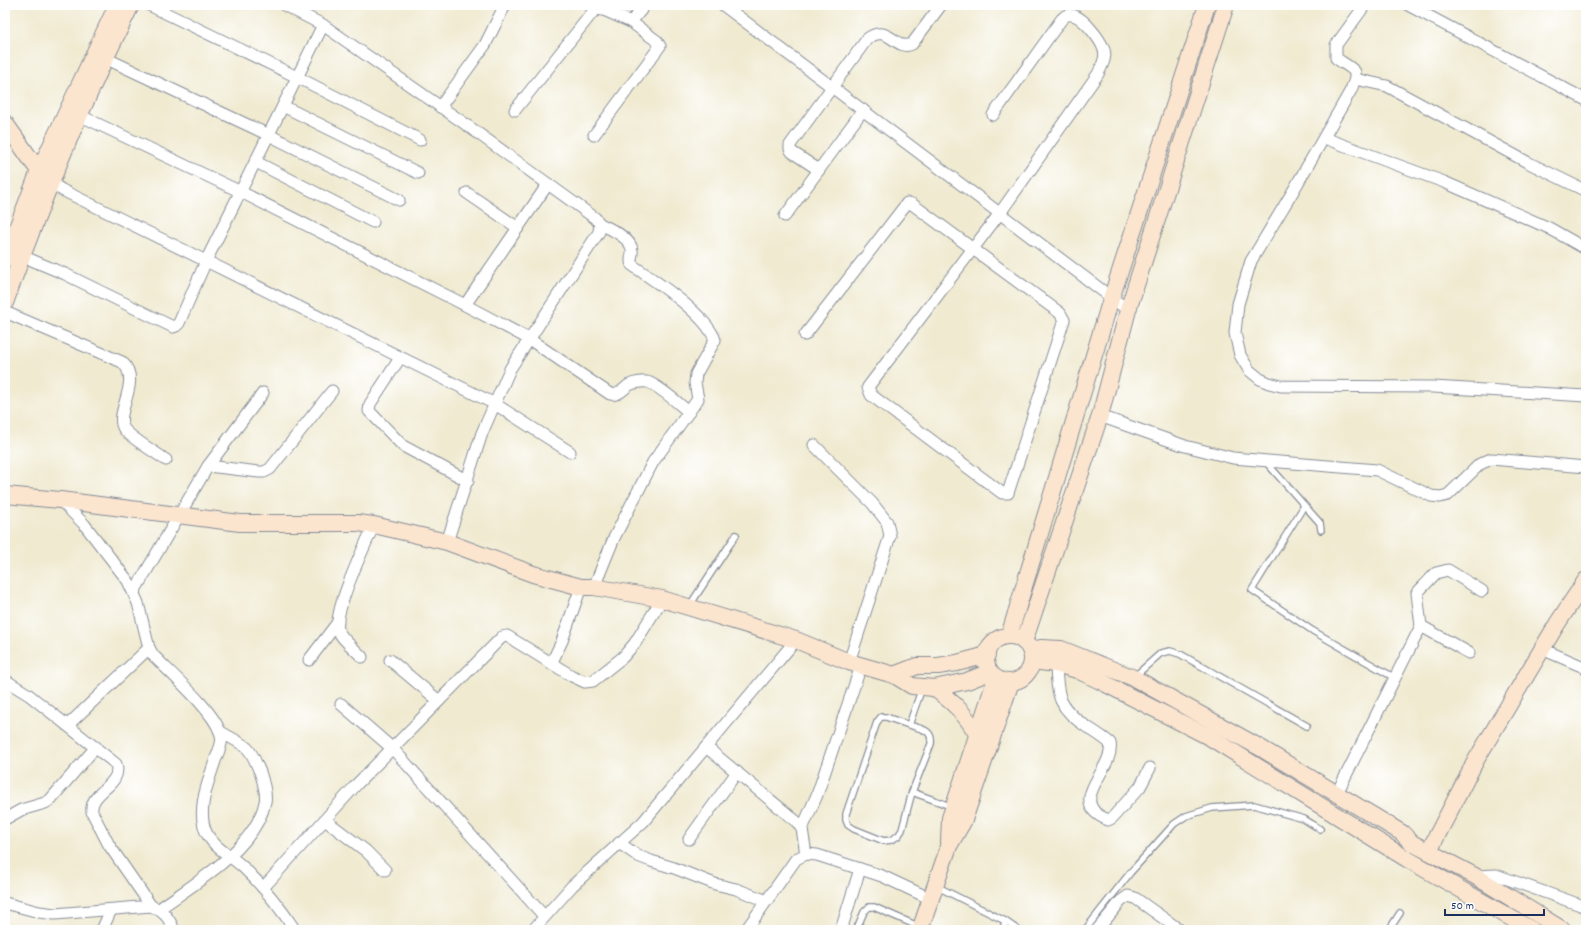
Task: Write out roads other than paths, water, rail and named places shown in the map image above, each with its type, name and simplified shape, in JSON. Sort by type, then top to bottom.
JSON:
[{"type":"main road","points":[[5,259],[45,177],[117,5]]},
{"type":"main road","points":[[5,303],[22,256],[45,177],[80,115],[105,58],[131,5]]},
{"type":"main road","points":[[1207,5],[1111,299],[1024,647],[1030,669],[1019,680],[1006,682],[993,675],[986,663],[990,647],[1002,638],[1024,647],[1056,664],[1077,670],[1100,681],[1211,738],[1419,866],[1532,930]]},
{"type":"main road","points":[[1024,647],[1100,416],[1128,310],[1226,5]]},
{"type":"main road","points":[[8,133],[45,177]]},
{"type":"main road","points":[[5,495],[60,500],[240,523],[357,523],[374,525],[447,542],[533,574],[588,587],[662,599],[796,640],[855,664],[894,675],[909,684],[928,688],[953,702],[963,712],[977,734]]},
{"type":"main road","points":[[1430,851],[1476,760],[1542,649],[1586,580]]},
{"type":"main road","points":[[1024,647],[1060,649],[1134,678],[1337,793],[1402,833],[1412,843],[1430,851],[1475,876],[1563,930]]},
{"type":"main road","points":[[894,675],[917,666],[957,664],[987,655]]},
{"type":"main road","points":[[928,688],[993,675]]},
{"type":"main road","points":[[949,846],[950,818],[977,734],[993,675]]},
{"type":"main road","points":[[920,929],[949,846],[964,820],[1011,682]]},
{"type":"street","points":[[149,5],[297,77],[420,140]]},
{"type":"street","points":[[284,5],[323,25],[548,184],[595,218],[600,224],[614,230],[629,242],[632,249],[630,261],[632,265],[691,310],[713,334],[713,345],[696,374],[698,399],[654,462],[588,587],[551,664]]},
{"type":"street","points":[[440,107],[485,45],[505,5]]},
{"type":"street","points":[[632,22],[645,5]]},
{"type":"street","points":[[723,5],[1000,213],[1111,299],[1128,310]]},
{"type":"street","points":[[819,170],[792,152],[790,149],[790,144],[831,86],[867,39],[874,34],[880,33],[908,46],[912,44],[941,5]]},
{"type":"street","points":[[1365,5],[1336,45],[1336,58],[1342,63],[1351,67],[1355,72],[1355,79],[1347,99],[1250,261],[1238,304],[1235,333],[1240,355],[1249,370],[1260,379],[1269,384],[1281,386],[1433,387],[1586,396]]},
{"type":"street","points":[[1408,5],[1586,100]]},
{"type":"street","points":[[515,110],[592,13],[598,9],[606,11],[632,22],[660,46],[594,135]]},
{"type":"street","points":[[805,335],[907,203],[912,204],[972,249],[1060,313],[1064,320],[1032,423],[1008,492],[1002,493],[871,395],[868,387],[972,249],[1000,213],[1098,74],[1104,60],[1105,51],[1096,36],[1082,19],[1073,15],[1066,15],[1061,20],[993,115]]},
{"type":"street","points":[[22,256],[65,274],[173,326],[176,326],[179,323],[206,261],[323,25]]},
{"type":"street","points":[[105,58],[269,135],[399,200]]},
{"type":"street","points":[[1355,79],[1387,86],[1527,162],[1586,191]]},
{"type":"street","points":[[283,106],[418,173]]},
{"type":"street","points":[[785,216],[863,110]]},
{"type":"street","points":[[80,115],[241,192],[465,306],[529,340],[610,394],[616,395],[630,385],[647,382],[654,385],[689,412]]},
{"type":"street","points":[[1324,138],[1444,182],[1549,228],[1586,249]]},
{"type":"street","points":[[256,162],[373,222]]},
{"type":"street","points":[[45,177],[62,190],[495,404],[570,452]]},
{"type":"street","points":[[465,306],[548,184]]},
{"type":"street","points":[[467,193],[518,228]]},
{"type":"street","points":[[447,542],[468,481],[482,433],[510,369],[599,232],[600,224]]},
{"type":"street","points":[[5,312],[122,362],[127,367],[130,381],[121,422],[124,429],[166,460]]},
{"type":"street","points":[[400,358],[370,404],[370,411],[403,446],[468,481]]},
{"type":"street","points":[[208,466],[259,472],[264,472],[270,469],[332,391]]},
{"type":"street","points":[[134,592],[208,466],[263,393]]},
{"type":"street","points":[[1100,416],[1185,446],[1233,458],[1377,470],[1431,496],[1440,498],[1448,494],[1480,464],[1491,459],[1586,467]]},
{"type":"street","points":[[802,829],[817,794],[890,536],[887,522],[872,503],[814,445]]},
{"type":"street","points":[[5,903],[39,912],[55,914],[155,908],[230,856],[251,833],[260,819],[265,801],[262,779],[254,757],[247,748],[221,732],[210,715],[153,655],[149,648],[138,603],[128,581],[84,524],[60,500]]},
{"type":"street","points":[[362,657],[340,634],[338,622],[343,600],[353,571],[374,525]]},
{"type":"street","points":[[1337,793],[1421,626],[1417,593],[1436,573],[1448,570],[1482,591]]},
{"type":"street","points":[[263,888],[357,784],[502,637],[506,636],[572,676],[585,682],[593,681],[623,657],[635,643],[662,599]]},
{"type":"street","points":[[309,660],[338,622]]},
{"type":"street","points":[[1421,626],[1469,653]]},
{"type":"street","points":[[535,929],[544,916],[572,886],[644,822],[796,640]]},
{"type":"street","points":[[68,725],[149,648]]},
{"type":"street","points":[[1542,649],[1586,668]]},
{"type":"street","points":[[390,660],[439,701]]},
{"type":"street","points":[[1056,664],[1059,696],[1066,709],[1071,716],[1110,743],[1111,754],[1090,794],[1089,802],[1092,809],[1102,818],[1108,820],[1112,818],[1140,787],[1150,768]]},
{"type":"street","points":[[5,680],[68,725],[116,764],[118,770],[117,776],[94,799],[91,806],[92,812],[110,845],[155,908],[166,915],[174,930]]},
{"type":"street","points":[[341,704],[393,749],[544,916]]},
{"type":"street","points":[[221,732],[221,743],[204,799],[203,820],[207,832],[216,846],[230,856],[263,888],[279,906],[295,930]]},
{"type":"street","points":[[5,819],[21,810],[50,800],[96,747]]},
{"type":"street","points":[[706,747],[797,822],[802,829],[806,854]]},
{"type":"street","points":[[688,839],[737,772]]},
{"type":"street","points":[[325,820],[366,851],[385,870]]},
{"type":"street","points":[[619,843],[638,856],[767,901]]},
{"type":"street","points":[[1419,866],[1430,851]]},
{"type":"street","points":[[746,930],[796,860],[806,854],[817,855],[933,892]]},
{"type":"street","points":[[841,930],[860,869]]},
{"type":"street","points":[[1475,876],[1489,874],[1496,875],[1586,906]]},
{"type":"street","points":[[1097,930],[1121,900],[1128,896],[1135,898],[1180,930]]},
{"type":"street","points":[[102,930],[110,910]]},
{"type":"lane","points":[[1265,460],[1320,523],[1321,530]]},
{"type":"lane","points":[[1304,506],[1252,590],[1313,631],[1394,678]]},
{"type":"lane","points":[[688,607],[736,535]]},
{"type":"lane","points":[[1134,678],[1162,653],[1170,650],[1180,654],[1306,726]]},
{"type":"lane","points":[[909,725],[928,688]]},
{"type":"lane","points":[[881,717],[886,717],[909,725],[928,732],[932,738],[931,744],[912,792],[902,830],[898,836],[891,840],[884,841],[854,829],[848,825],[846,814],[877,722],[881,717]]},
{"type":"lane","points":[[912,792],[953,807]]},
{"type":"lane","points":[[1085,930],[1130,873],[1169,829],[1186,816],[1212,808],[1254,805],[1304,820],[1320,828]]},
{"type":"lane","points":[[933,892],[1005,921],[1018,930]]},
{"type":"lane","points":[[858,930],[857,928],[864,912],[869,907],[874,907],[920,929]]},
{"type":"lane","points":[[1389,930],[1400,913]]},
{"type":"lane","points":[[1002,930],[1005,921]]}]
